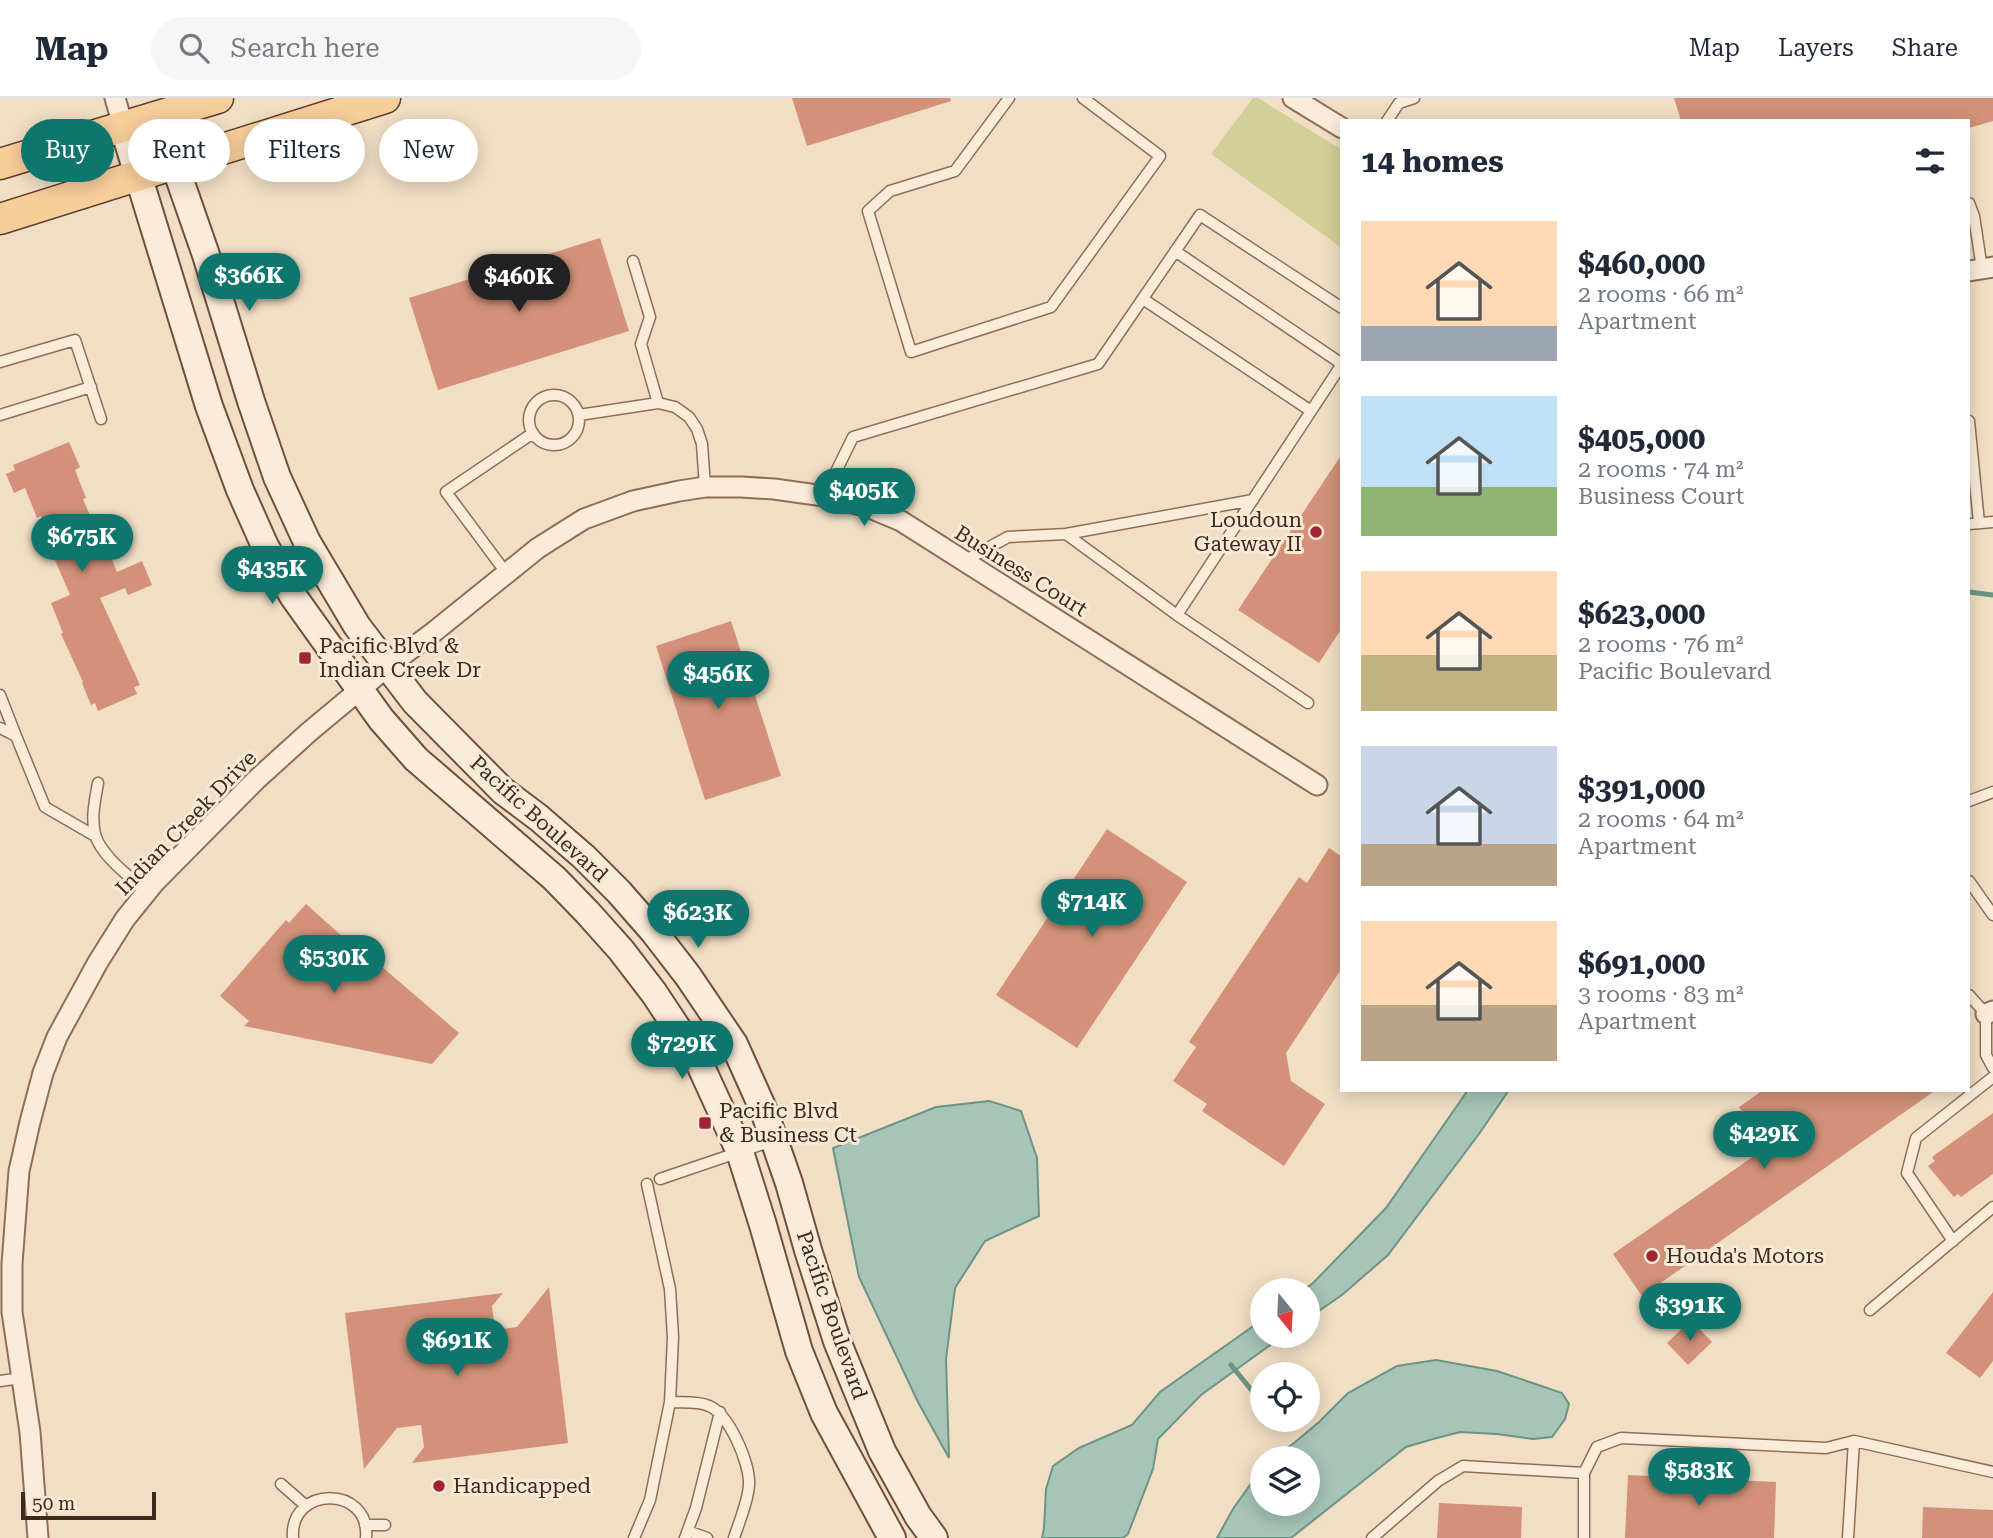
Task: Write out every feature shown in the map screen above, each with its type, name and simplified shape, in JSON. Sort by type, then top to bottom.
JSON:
[{"type":"main road","points":[[0,164],[123,127],[155,107],[218,98]]},
{"type":"main road","points":[[230,147],[385,98]]},
{"type":"main road","name":"Pacific Boulevard","points":[[123,127],[128,143]]},
{"type":"main road","points":[[0,219],[128,179]]},
{"type":"main road","name":"Pacific Boulevard","points":[[140,182],[209,406],[240,490],[265,546],[293,596],[359,691],[416,759],[554,878],[587,912],[621,950],[697,1058],[740,1152],[799,1351],[824,1413],[892,1538]]},
{"type":"main road","name":"Pacific Boulevard","points":[[180,182],[277,477],[307,542],[357,626],[415,702],[503,791],[584,857],[619,892],[688,976],[734,1044],[764,1111],[789,1183],[837,1342],[882,1451],[918,1516],[934,1538]]},
{"type":"street","name":"Pacific Boulevard","points":[[115,98],[123,127]]},
{"type":"street","points":[[1293,98],[1340,127]]},
{"type":"street","name":"Business Court","points":[[387,667],[538,548],[584,519],[633,501],[705,487],[774,489],[824,496],[865,506],[901,521],[1317,785]]},
{"type":"street","name":"Indian Creek Drive","points":[[38,1538],[30,1432],[12,1312],[11,1223],[30,1122],[43,1073],[57,1037],[98,962],[125,919],[147,892],[181,854],[256,780],[387,667]]},
{"type":"lane","points":[[1009,98],[955,171],[890,191],[868,211],[911,352],[1051,307],[1160,156],[1083,98]]},
{"type":"lane","points":[[1388,119],[1399,103],[1414,98]]},
{"type":"lane","points":[[1970,206],[1974,216],[1981,269]]},
{"type":"lane","points":[[824,496],[853,437],[1098,364],[1200,215],[1340,307]]},
{"type":"lane","points":[[1175,251],[1340,363]]},
{"type":"lane","points":[[633,261],[650,317],[641,344],[658,402]]},
{"type":"lane","points":[[1143,299],[1311,411]]},
{"type":"lane","points":[[0,362],[75,340],[101,419]]},
{"type":"lane","points":[[1177,615],[1340,367]]},
{"type":"lane","points":[[0,415],[90,387]]},
{"type":"lane","points":[[561,395],[575,405],[579,415],[579,427],[569,441],[561,445],[545,444],[533,433],[528,420],[537,401],[546,396],[561,395]]},
{"type":"lane","points":[[579,415],[658,402],[676,407],[697,429],[702,444],[705,487]]},
{"type":"lane","points":[[507,574],[446,492],[533,433]]},
{"type":"lane","points":[[1970,442],[1974,524],[1993,522]]},
{"type":"lane","points":[[964,561],[1009,537],[1066,534],[1253,500]]},
{"type":"lane","points":[[1066,534],[1177,615],[1308,703]]},
{"type":"lane","points":[[0,695],[45,807],[95,836]]},
{"type":"lane","points":[[0,728],[16,736]]},
{"type":"lane","points":[[98,783],[93,817],[95,836],[106,854],[147,892]]},
{"type":"lane","points":[[1970,801],[1993,792]]},
{"type":"lane","points":[[1970,882],[1993,915]]},
{"type":"lane","points":[[1970,996],[1989,1012],[1986,1055],[1993,1068]]},
{"type":"lane","points":[[1953,1241],[1907,1173],[1916,1138],[1993,1077]]},
{"type":"lane","points":[[660,1179],[774,1140]]},
{"type":"lane","points":[[634,1538],[650,1500],[670,1402],[673,1337],[670,1289],[647,1184]]},
{"type":"lane","points":[[1870,1310],[1993,1207]]},
{"type":"lane","points":[[0,1381],[22,1378]]},
{"type":"lane","points":[[670,1402],[706,1404],[720,1412],[736,1440],[749,1473],[749,1489],[734,1538]]},
{"type":"lane","points":[[707,1538],[686,1534],[696,1508],[720,1412]]},
{"type":"lane","points":[[1584,1538],[1584,1473],[1597,1447],[1621,1438],[1826,1448],[1854,1441],[1993,1472]]},
{"type":"lane","points":[[1848,1538],[1854,1441]]},
{"type":"lane","points":[[1372,1538],[1438,1481],[1463,1466],[1584,1473]]},
{"type":"lane","points":[[281,1484],[306,1506]]},
{"type":"lane","points":[[293,1538],[292,1530],[296,1518],[306,1506],[317,1499],[331,1497],[346,1501],[355,1508],[363,1518],[366,1538]]},
{"type":"lane","points":[[365,1525],[385,1525]]},
{"type":"shaded area","points":[[1253,98],[1258,98],[1340,149],[1340,247],[1211,154]]},
{"type":"shaded area","points":[[1467,1092],[1508,1092],[1388,1255],[1342,1295],[1320,1310],[1320,1278],[1318,1278],[1386,1208]]},
{"type":"shaded area","points":[[989,1101],[1021,1111],[1037,1158],[1039,1216],[985,1241],[955,1288],[946,1359],[949,1458],[918,1402],[859,1277],[833,1148],[936,1107]]},
{"type":"shaded area","points":[[1250,1328],[1250,1348],[1266,1348],[1201,1395],[1158,1439],[1153,1469],[1128,1534],[1123,1538],[1042,1538],[1046,1489],[1053,1466],[1079,1448],[1132,1425],[1160,1392]]},
{"type":"shaded area","points":[[1436,1360],[1497,1371],[1562,1393],[1569,1404],[1565,1419],[1552,1437],[1533,1439],[1460,1432],[1406,1447],[1320,1515],[1320,1446],[1290,1446],[1307,1432],[1320,1432],[1320,1421],[1348,1393],[1397,1366]]},
{"type":"shaded area","points":[[1250,1485],[1250,1516],[1319,1516],[1291,1538],[1217,1538]]},
{"type":"building","points":[[792,98],[950,98],[951,101],[807,146]]},
{"type":"building","points":[[1674,98],[1993,98],[1993,121],[1970,128],[1970,119],[1680,119]]},
{"type":"building","points":[[600,238],[629,331],[438,390],[409,298]]},
{"type":"building","points":[[69,442],[80,467],[75,470],[86,498],[83,499],[95,527],[98,525],[117,572],[142,561],[152,585],[128,595],[125,588],[100,598],[140,685],[134,687],[137,694],[98,711],[95,703],[91,705],[51,603],[70,595],[49,546],[53,544],[41,516],[37,518],[25,488],[14,493],[6,474],[15,470],[13,465]]},
{"type":"building","name":"Loudoun Gateway II","points":[[1340,457],[1340,631],[1319,663],[1238,610]]},
{"type":"building","points":[[731,621],[781,776],[705,800],[656,646]]},
{"type":"building","points":[[1107,829],[1187,882],[1077,1048],[996,995]]},
{"type":"building","points":[[1329,848],[1340,856],[1340,971],[1286,1053],[1291,1081],[1325,1104],[1284,1166],[1202,1111],[1207,1104],[1173,1081],[1196,1047],[1189,1042],[1299,877],[1307,883]]},
{"type":"building","points":[[306,904],[459,1033],[432,1064],[244,1026],[249,1021],[220,996],[286,920],[289,923]]},
{"type":"building","points":[[1760,1092],[1933,1092],[1642,1296],[1613,1254],[1767,1147],[1739,1107]]},
{"type":"building","points":[[1993,1113],[1993,1174],[1961,1197],[1958,1194],[1954,1197],[1928,1166],[1935,1161],[1932,1157]]},
{"type":"building","points":[[549,1287],[568,1443],[412,1463],[424,1447],[421,1425],[397,1428],[364,1469],[345,1313],[503,1293],[492,1306],[495,1330],[517,1327]]},
{"type":"building","points":[[1993,1292],[1993,1361],[1980,1378],[1946,1353]]},
{"type":"building","points":[[1691,1320],[1712,1342],[1688,1365],[1667,1343]]},
{"type":"building","points":[[1628,1475],[1776,1482],[1774,1538],[1625,1538]]},
{"type":"building","points":[[1439,1503],[1522,1507],[1521,1538],[1437,1538]]},
{"type":"building","points":[[1923,1507],[1993,1510],[1993,1538],[1922,1538]]},
{"type":"waterway","points":[[1970,592],[1993,595]]},
{"type":"waterway","points":[[1231,1365],[1250,1388]]},
{"type":"place","name":"Loudoun Gateway II","points":[[1316,532]]},
{"type":"place","name":"Pacific Blvd & Indian Creek Dr","points":[[305,658]]},
{"type":"place","name":"Pacific Blvd & Business Ct","points":[[705,1123]]},
{"type":"place","name":"Houda's Motors","points":[[1652,1256]]},
{"type":"place","name":"Handicapped","points":[[439,1486]]}]
